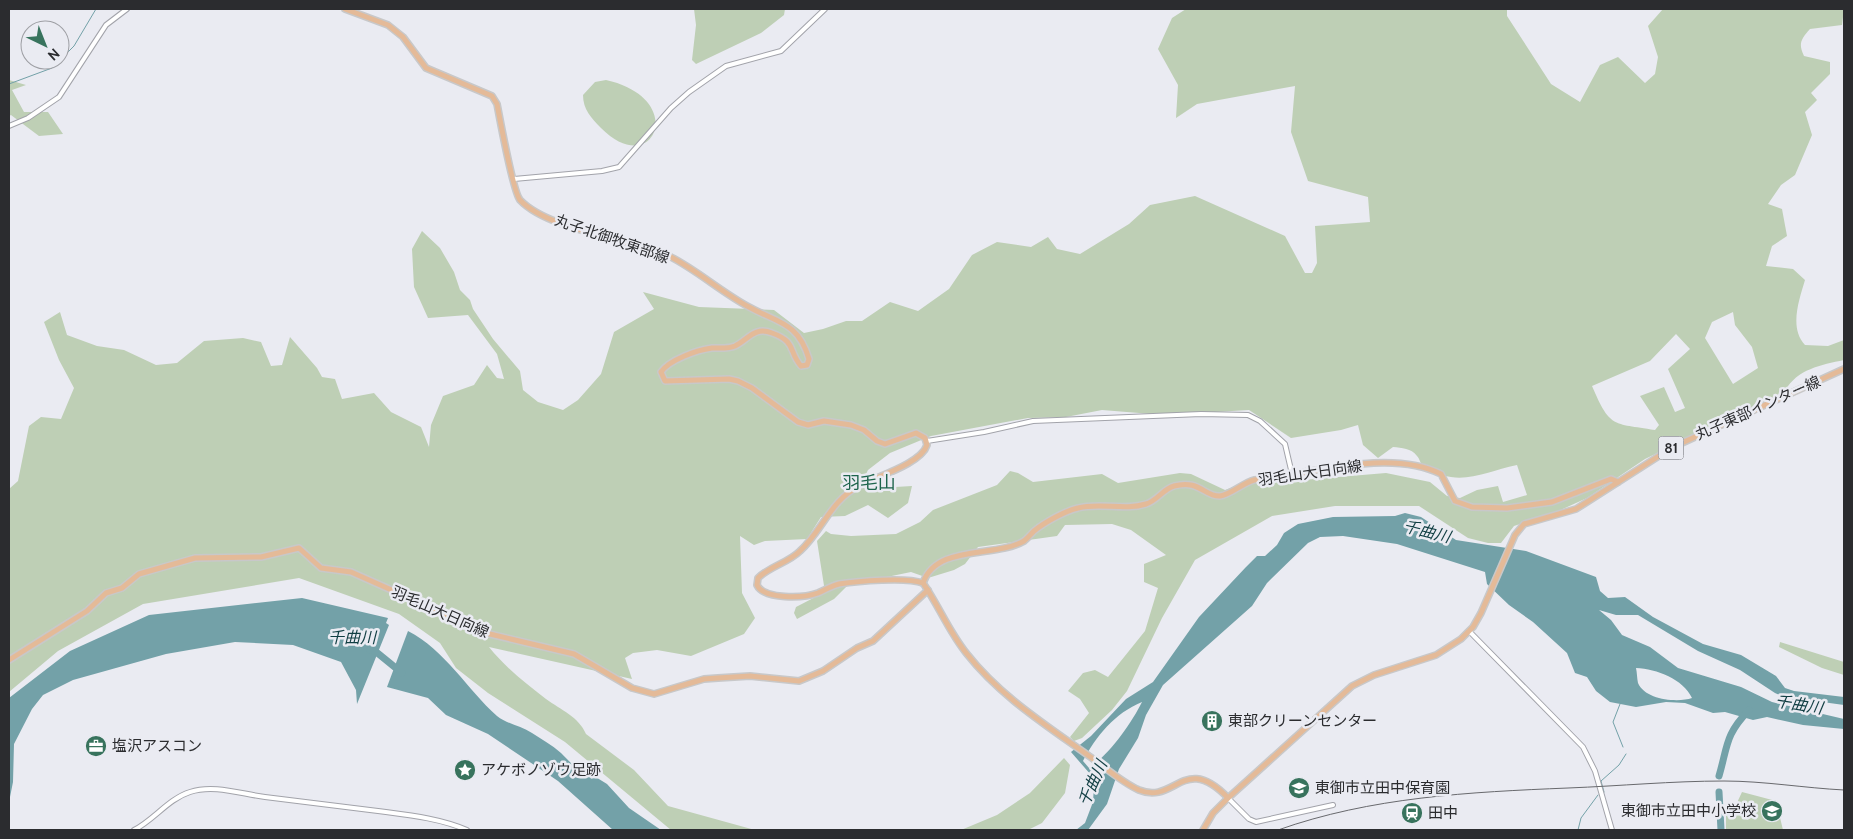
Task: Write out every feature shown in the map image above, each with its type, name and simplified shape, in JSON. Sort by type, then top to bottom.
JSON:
[{"type":"main road","name":"丸子北御牧東部線","points":[[345,9],[382,22],[392,28],[407,42],[426,68],[492,96],[497,104],[516,195],[520,200],[539,213],[569,225],[668,256],[748,307],[785,323],[800,338],[809,359],[807,365],[801,366],[792,346],[788,342],[772,333],[763,331],[747,336],[734,346],[701,350],[669,365],[661,372],[665,381],[733,380],[752,388],[798,422],[808,425],[824,420],[851,425],[864,430],[877,441],[885,444],[916,433],[923,436],[927,441]]},
{"type":"main road","name":"丸子東部インター線","points":[[1203,830],[1213,813],[1228,798],[1352,686],[1374,675],[1441,653],[1469,631],[1490,595],[1519,529],[1527,522],[1576,509],[1685,441],[1844,369]]},
{"type":"main road","points":[[927,441],[923,453],[885,475],[848,492],[802,549],[761,575],[756,582],[762,592],[778,596],[811,594],[843,584],[911,580],[923,583],[955,638],[972,660],[1022,708],[1128,783],[1141,791],[1154,793],[1183,780],[1198,778],[1213,784],[1228,798]]},
{"type":"main road","name":"羽毛山大日向線","points":[[923,583],[926,573],[941,562],[967,553],[1023,542],[1034,531],[1078,508],[1098,505],[1138,506],[1148,504],[1166,489],[1188,484],[1198,485],[1215,496],[1222,496],[1246,482],[1356,465],[1410,464],[1441,474],[1455,501],[1472,508],[1507,508],[1552,502],[1609,480],[1614,479],[1618,482]]},
{"type":"main road","name":"羽毛山大日向線","points":[[9,660],[87,611],[106,593],[122,588],[139,574],[202,557],[261,556],[299,548],[321,568],[351,572],[450,616],[473,630],[574,654],[632,688],[654,694],[718,678],[750,676],[799,681],[822,671],[857,648],[873,641],[928,590]]},
{"type":"street","points":[[9,126],[28,118],[59,97],[106,25],[127,9]]},
{"type":"street","points":[[514,179],[574,175],[619,167],[670,108],[689,92],[726,66],[781,51],[825,9]]},
{"type":"street","points":[[927,441],[984,432],[1033,421],[1201,414],[1248,415],[1260,421],[1285,444],[1292,476]]},
{"type":"street","points":[[1469,631],[1584,746],[1595,772],[1612,830]]},
{"type":"street","points":[[134,830],[148,822],[178,797],[189,792],[214,789],[252,796],[409,815],[448,823],[467,830]]},
{"type":"street","points":[[1228,798],[1249,819],[1256,822],[1333,805]]},
{"type":"green space","points":[[694,9],[785,9],[784,15],[761,33],[696,64],[692,60],[696,25]]},
{"type":"green space","points":[[1186,9],[1507,9],[1507,16],[1551,84],[1580,102],[1600,65],[1618,57],[1645,83],[1655,74],[1658,57],[1648,26],[1663,9],[1844,9],[1842,25],[1810,29],[1801,42],[1804,56],[1830,62],[1830,74],[1811,93],[1817,100],[1805,112],[1812,135],[1795,175],[1781,185],[1768,204],[1782,209],[1787,236],[1772,246],[1766,266],[1793,269],[1805,280],[1800,296],[1796,322],[1800,338],[1805,345],[1828,346],[1844,340],[1844,360],[1810,369],[1796,378],[1785,391],[1645,459],[1587,498],[1554,513],[1514,526],[1501,543],[1488,543],[1468,538],[1419,506],[1335,506],[1272,516],[1195,560],[1162,618],[1127,691],[1112,710],[1082,738],[1074,741],[1070,737],[1089,713],[1080,699],[1068,691],[1083,673],[1095,670],[1108,677],[1145,631],[1158,588],[1144,582],[1144,564],[1166,555],[1131,530],[1112,524],[1065,525],[1057,536],[978,547],[965,564],[954,570],[928,578],[911,572],[848,585],[834,599],[797,619],[794,613],[796,607],[825,592],[817,541],[826,531],[831,534],[851,536],[896,534],[920,522],[933,510],[997,485],[1010,471],[1018,473],[1033,482],[1102,474],[1118,483],[1180,473],[1191,474],[1225,490],[1244,483],[1268,483],[1386,473],[1430,482],[1447,496],[1460,498],[1477,490],[1498,486],[1503,502],[1527,495],[1517,465],[1470,477],[1448,477],[1424,466],[1415,453],[1406,449],[1393,447],[1378,458],[1363,445],[1358,425],[1341,430],[1291,438],[1249,410],[1164,415],[1102,410],[1066,417],[1028,418],[931,436],[890,453],[868,470],[863,480],[879,488],[912,486],[908,503],[888,518],[868,505],[845,516],[821,517],[807,539],[765,541],[754,545],[740,536],[742,593],[755,618],[744,634],[691,656],[657,650],[633,653],[625,658],[632,679],[489,647],[523,681],[574,718],[586,734],[634,770],[668,806],[755,830],[671,830],[565,742],[488,693],[456,668],[440,643],[399,614],[299,578],[143,604],[58,651],[9,692],[9,489],[18,481],[29,426],[41,417],[61,419],[74,388],[59,360],[44,322],[60,312],[67,335],[97,346],[124,350],[156,365],[177,363],[204,341],[243,338],[261,342],[271,366],[282,365],[290,337],[317,368],[322,377],[335,379],[342,399],[374,393],[391,412],[421,427],[429,447],[431,425],[443,396],[474,385],[487,365],[497,378],[504,379],[497,354],[468,315],[428,318],[414,287],[412,249],[422,231],[440,248],[454,272],[460,290],[470,300],[473,309],[493,339],[520,371],[523,390],[538,402],[563,410],[578,400],[601,374],[614,332],[654,309],[643,292],[699,307],[774,310],[804,333],[846,321],[862,321],[890,302],[918,311],[949,289],[972,255],[997,242],[1031,247],[1048,237],[1057,249],[1080,254],[1129,224],[1150,205],[1195,196],[1285,236],[1305,273],[1312,273],[1317,263],[1315,226],[1370,222],[1368,197],[1308,181],[1291,132],[1295,86],[1197,104],[1176,118],[1178,85],[1158,49],[1172,18]],"holes":[[[1733,312],[1735,325],[1752,347],[1758,368],[1733,384],[1705,338],[1712,322]],[[1676,334],[1690,349],[1668,369],[1685,408],[1675,412],[1664,387],[1640,396],[1659,425],[1655,430],[1614,421],[1603,410],[1592,386],[1650,361]]]},
{"type":"green space","points":[[9,80],[26,85],[12,90],[24,112],[48,112],[63,134],[39,136],[11,115],[9,116]]},
{"type":"green space","points":[[606,80],[632,90],[648,103],[655,118],[654,131],[648,141],[636,146],[620,142],[601,128],[588,113],[584,105],[583,95],[595,82]]},
{"type":"green space","points":[[1780,642],[1844,662],[1844,675],[1822,668],[1779,647]]},
{"type":"green space","points":[[1064,758],[1070,765],[1065,793],[1042,823],[1028,830],[961,830],[997,815],[1030,793]]},
{"type":"green space","points":[[1742,792],[1776,801],[1783,830],[1726,830],[1726,814],[1732,807],[1735,807]]},
{"type":"water","points":[[1405,513],[1421,517],[1456,540],[1526,551],[1596,577],[1600,591],[1608,598],[1625,597],[1653,617],[1703,644],[1741,655],[1776,676],[1785,688],[1794,691],[1844,697],[1844,705],[1815,701],[1794,702],[1775,693],[1740,670],[1698,651],[1638,615],[1616,615],[1599,610],[1611,620],[1622,635],[1650,647],[1678,668],[1741,687],[1772,702],[1844,719],[1844,729],[1803,725],[1767,717],[1753,720],[1725,712],[1713,713],[1685,703],[1666,702],[1636,707],[1610,702],[1596,691],[1587,677],[1575,673],[1567,653],[1533,622],[1509,605],[1487,584],[1485,572],[1397,544],[1343,536],[1320,537],[1308,543],[1267,583],[1252,606],[1163,685],[1146,715],[1138,738],[1119,769],[1107,804],[1088,830],[1076,830],[1085,823],[1093,802],[1094,785],[1091,775],[1071,752],[1091,736],[1126,699],[1153,682],[1199,617],[1257,556],[1265,556],[1277,545],[1284,533],[1298,524],[1333,517],[1395,516]],"holes":[[[1636,668],[1652,670],[1676,680],[1688,691],[1692,698],[1671,700],[1654,697],[1642,689],[1638,683]],[[1142,702],[1119,738],[1089,768],[1083,761],[1100,734],[1123,712]]]},
{"type":"water","name":"千曲川","points":[[302,598],[388,618],[386,623],[389,625],[357,704],[356,690],[341,662],[293,645],[235,642],[166,654],[73,680],[43,695],[32,709],[14,744],[13,782],[9,802],[9,698],[70,651],[149,615]]},
{"type":"water","points":[[408,631],[433,648],[445,659],[497,716],[528,731],[550,745],[586,776],[594,776],[607,784],[629,808],[661,830],[613,830],[558,781],[488,734],[446,715],[428,698],[387,687]]},
{"type":"waterway","points":[[9,84],[52,68],[74,46],[96,9]]},
{"type":"waterway","name":"千曲川","points":[[370,650],[375,651],[402,673]]},
{"type":"waterway","points":[[1620,704],[1613,722],[1623,747]]},
{"type":"waterway","points":[[1719,776],[1731,734],[1735,726],[1749,710]]},
{"type":"waterway","points":[[1604,792],[1601,781],[1619,765],[1626,754]]},
{"type":"waterway","points":[[1719,792],[1721,830]]},
{"type":"waterway","points":[[1578,830],[1581,818],[1598,795]]},
{"type":"railway","points":[[1278,830],[1349,810],[1385,803],[1458,794],[1724,781],[1844,790]]},
{"type":"place","name":"東部クリーンセンター","points":[[1212,721]]},
{"type":"place","name":"塩沢アスコン","points":[[96,746]]},
{"type":"place","name":"アケボノゾウ足跡","points":[[465,770]]},
{"type":"place","name":"東御市立田中保育園","points":[[1299,788]]},
{"type":"place","name":"東御市立田中小学校","points":[[1772,811]]},
{"type":"place","name":"田中","points":[[1412,813]]},
{"type":"district","name":"羽毛山","points":[[869,483]]}]
